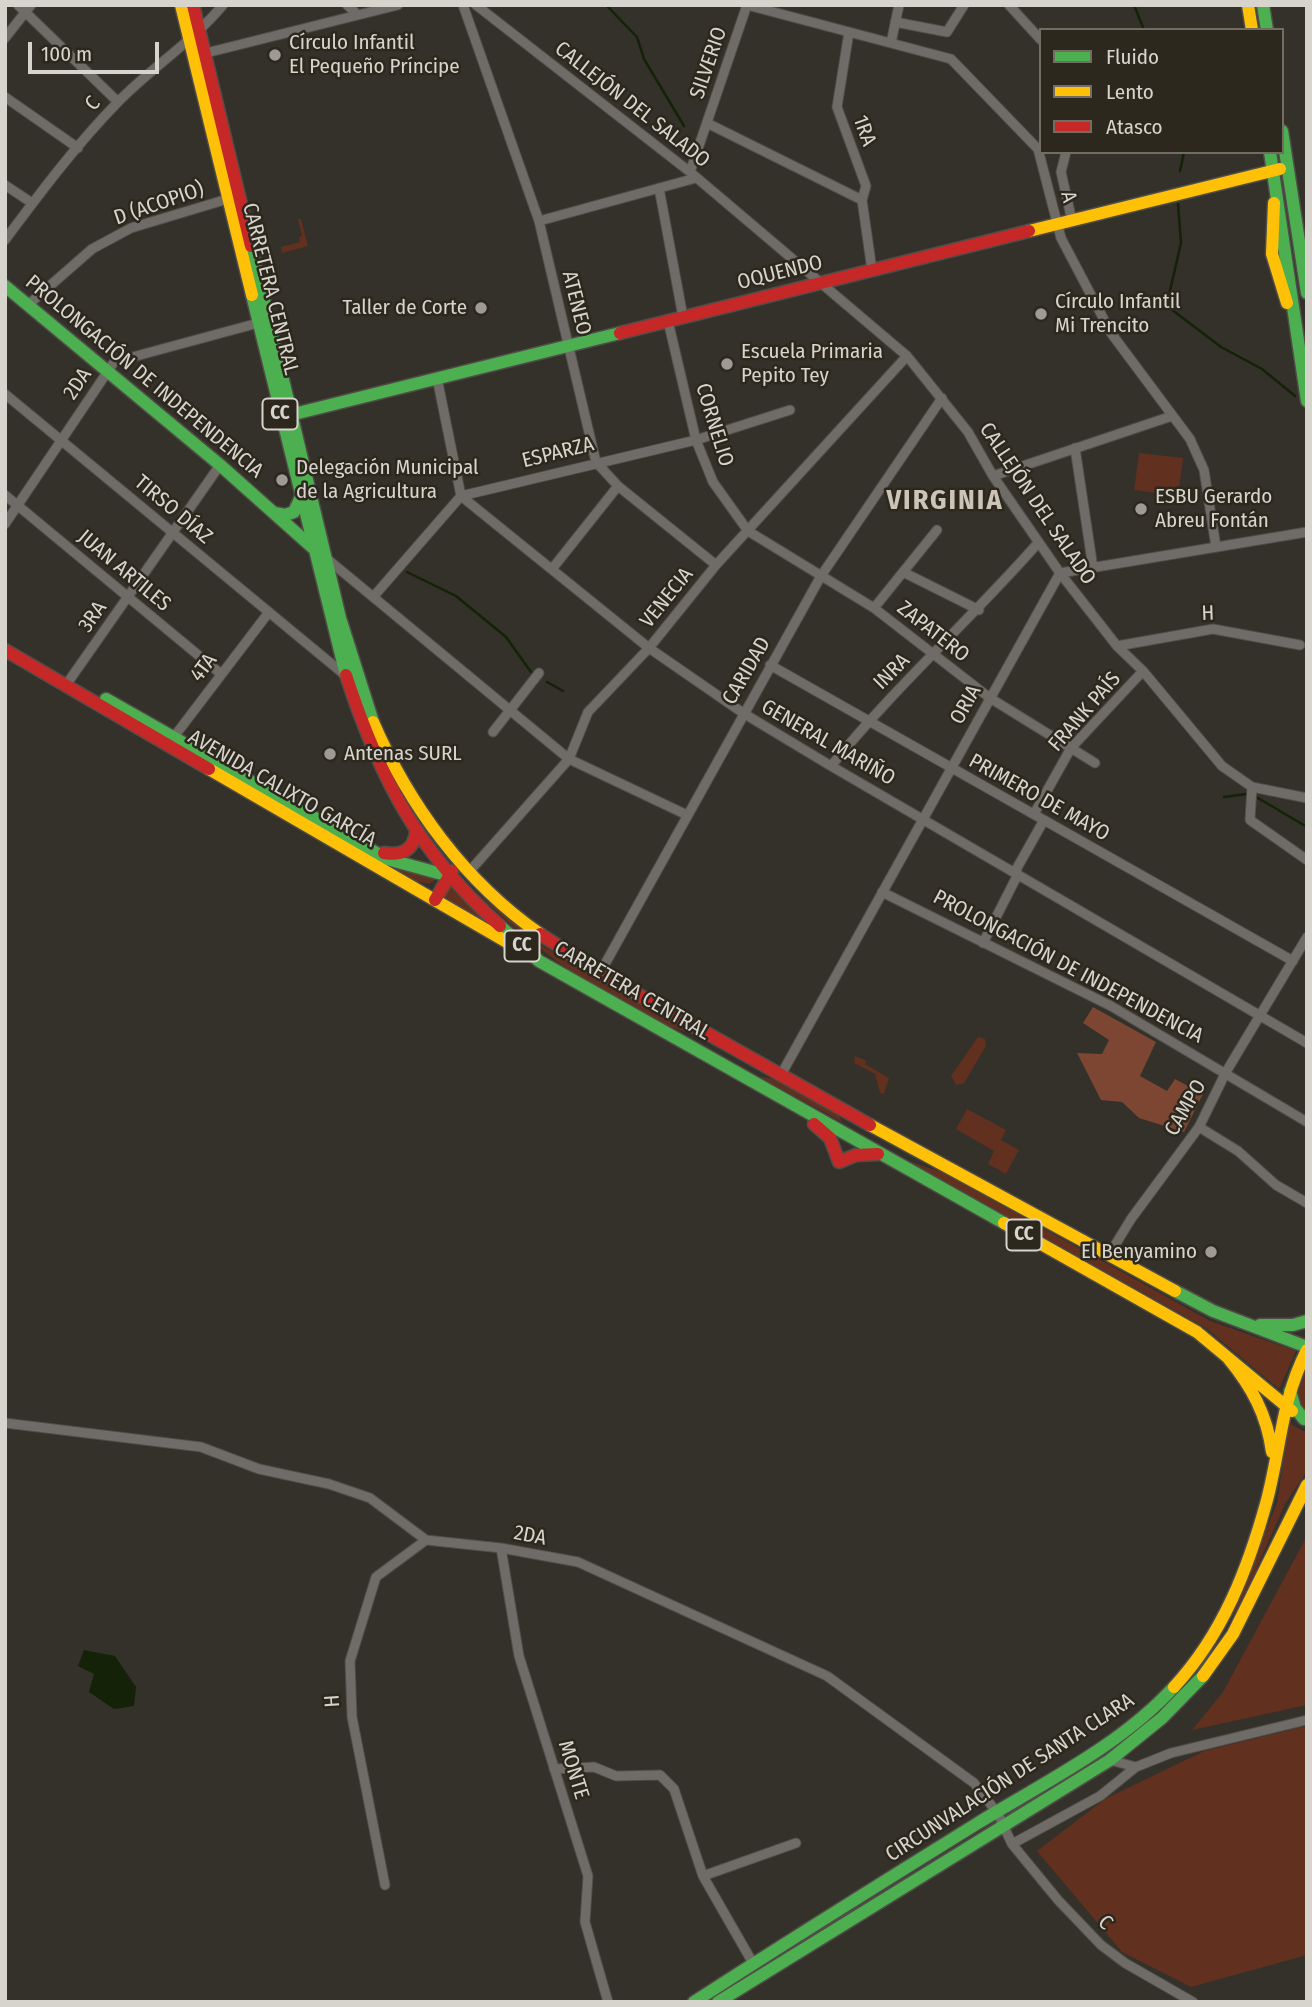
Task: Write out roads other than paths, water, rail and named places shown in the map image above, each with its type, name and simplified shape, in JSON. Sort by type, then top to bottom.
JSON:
[{"type":"main road","name":"CARRETERA CENTRAL","points":[[181,5],[195,37]]},
{"type":"main road","name":"CARRETERA CENTRAL","points":[[192,5],[199,55],[286,415],[306,496],[327,559],[329,589]]},
{"type":"main road","points":[[1248,5],[1252,28]]},
{"type":"main road","points":[[1264,5],[1267,28]]},
{"type":"main road","points":[[1284,145],[1307,293]]},
{"type":"main road","points":[[1270,154],[1276,190],[1268,228],[1278,284],[1293,317],[1307,401]]},
{"type":"main road","name":"OQUENDO","points":[[286,415],[1287,167]]},
{"type":"main road","name":"PROLONGACIÓN DE INDEPENDENCIA","points":[[5,286],[220,465],[312,547]]},
{"type":"main road","name":"CARRETERA CENTRAL","points":[[306,496],[312,547],[329,589],[344,647],[375,740],[419,807],[468,873],[514,918],[553,946],[600,973],[1213,1311],[1307,1349]]},
{"type":"main road","points":[[274,513],[285,515],[294,512],[306,496]]},
{"type":"main road","name":"AVENIDA CALIXTO GARCÍA","points":[[5,642],[539,961]]},
{"type":"main road","name":"CARRETERA CENTRAL","points":[[344,647],[346,676],[416,833],[449,876],[539,961],[1197,1332],[1305,1420]]},
{"type":"main road","name":"AVENIDA CALIXTO GARCÍA","points":[[5,650],[68,682]]},
{"type":"main road","name":"AVENIDA CALIXTO GARCÍA","points":[[171,741],[398,863],[473,884],[514,918]]},
{"type":"main road","points":[[406,815],[419,807]]},
{"type":"main road","points":[[370,849],[400,855],[413,844],[416,833]]},
{"type":"main road","points":[[435,900],[449,876],[455,856]]},
{"type":"main road","points":[[673,1036],[711,1048],[762,1074],[782,1073]]},
{"type":"main road","points":[[787,1101],[794,1111],[826,1133],[839,1162],[863,1153],[885,1156]]},
{"type":"main road","points":[[857,1140],[868,1122]]},
{"type":"main road","points":[[1243,1324],[1279,1326],[1307,1321]]},
{"type":"main road","name":"CIRCUNVALACIÓN DE SANTA CLARA","points":[[718,2002],[1000,1819],[1101,1748],[1153,1710],[1196,1663],[1220,1628],[1234,1598],[1268,1500],[1292,1379],[1307,1349]]},
{"type":"main road","points":[[1228,1358],[1257,1395],[1266,1415],[1273,1472]]},
{"type":"main road","points":[[1305,1420],[1292,1402],[1292,1379],[1307,1364]]},
{"type":"main road","name":"CIRCUNVALACIÓN DE SANTA CLARA","points":[[694,2002],[848,1903],[1110,1760],[1157,1725],[1208,1671],[1233,1634],[1304,1491]]},
{"type":"street","name":"C","points":[[5,240],[118,102],[195,37],[223,5]]},
{"type":"street","points":[[347,5],[358,15]]},
{"type":"street","points":[[199,55],[398,5]]},
{"type":"street","name":"ATENEO","points":[[463,5],[538,221],[596,462],[618,486],[716,565]]},
{"type":"street","name":"CALLEJÓN DEL SALADO","points":[[476,5],[693,175],[823,282],[907,356],[968,432],[993,476],[1060,573],[1117,646],[1143,671],[1222,766],[1252,788],[1307,798]]},
{"type":"street","name":"SILVERIO","points":[[693,175],[747,5]]},
{"type":"street","name":"A","points":[[747,5],[951,59],[1039,153]]},
{"type":"street","points":[[891,43],[899,5]]},
{"type":"street","points":[[895,22],[947,32],[964,5]]},
{"type":"street","points":[[1009,5],[1039,38]]},
{"type":"street","points":[[5,38],[25,7],[118,102]]},
{"type":"street","name":"1RA","points":[[849,32],[836,107],[866,187],[862,200],[872,270]]},
{"type":"street","points":[[5,97],[78,148]]},
{"type":"street","points":[[708,123],[862,200]]},
{"type":"street","name":"A","points":[[1039,154],[1057,224],[1111,333],[1190,439],[1204,470],[1216,547]]},
{"type":"street","points":[[1066,154],[1061,172],[1072,220]]},
{"type":"street","points":[[538,221],[659,188],[693,175]]},
{"type":"street","points":[[5,185],[32,204]]},
{"type":"street","points":[[659,188],[683,317]]},
{"type":"street","name":"D (ACOPIO)","points":[[28,305],[92,249],[131,228],[234,198]]},
{"type":"street","name":"2DA","points":[[5,524],[114,362],[264,321]]},
{"type":"street","name":"CORNELIO","points":[[668,321],[696,440],[713,482],[748,531]]},
{"type":"street","name":"VENECIA","points":[[468,873],[569,759],[589,712],[649,648],[716,565],[907,356]]},
{"type":"street","points":[[374,596],[461,496],[437,378]]},
{"type":"street","name":"TIRSO DÍAZ","points":[[5,394],[346,676]]},
{"type":"street","name":"CARIDAD","points":[[600,973],[821,576],[942,398]]},
{"type":"street","name":"ESPARZA","points":[[461,496],[696,440],[790,410]]},
{"type":"street","points":[[993,476],[1172,416]]},
{"type":"street","points":[[1075,448],[1093,568]]},
{"type":"street","name":"3RA","points":[[68,682],[220,465]]},
{"type":"street","points":[[552,569],[618,486]]},
{"type":"street","name":"JUAN ARTILES","points":[[5,495],[221,674]]},
{"type":"street","name":"GENERAL MARIÑO","points":[[461,496],[649,648],[743,713],[1307,1043]]},
{"type":"street","points":[[874,608],[937,530]]},
{"type":"street","name":"ZAPATERO","points":[[748,531],[874,608],[990,698],[1095,763]]},
{"type":"street","points":[[1060,573],[1307,532]]},
{"type":"street","name":"INRA","points":[[831,766],[866,722],[979,610],[1038,543]]},
{"type":"street","name":"PROLONGACIÓN DE INDEPENDENCIA","points":[[312,547],[569,759],[687,815]]},
{"type":"street","points":[[903,572],[979,610]]},
{"type":"street","name":"ORIA","points":[[782,1073],[1060,573]]},
{"type":"street","points":[[329,589],[346,579],[354,580]]},
{"type":"street","name":"4TA","points":[[171,741],[269,612]]},
{"type":"street","name":"H","points":[[1117,646],[1213,629],[1300,645]]},
{"type":"street","points":[[318,653],[344,647]]},
{"type":"street","name":"PRIMERO DE MAYO","points":[[770,665],[866,722],[1293,961]]},
{"type":"street","name":"FRANK PAÍS","points":[[1034,814],[1071,748],[1143,671]]},
{"type":"street","points":[[493,732],[512,712],[539,673]]},
{"type":"street","points":[[1252,788],[1250,820],[1307,860]]},
{"type":"street","points":[[983,943],[1044,820]]},
{"type":"street","name":"PROLONGACIÓN DE INDEPENDENCIA","points":[[882,892],[1111,1006],[1307,1122]]},
{"type":"street","name":"CAMPO","points":[[1110,1255],[1131,1219],[1199,1128],[1226,1072],[1307,937]]},
{"type":"street","points":[[1199,1128],[1238,1151],[1276,1185],[1307,1203]]},
{"type":"street","points":[[5,1423],[201,1447],[259,1469],[329,1484],[370,1499],[426,1540]]},
{"type":"street","name":"2DA","points":[[426,1540],[501,1548],[578,1562],[827,1676],[974,1783],[1000,1819],[1013,1844]]},
{"type":"street","name":"H","points":[[385,1885],[352,1717],[350,1661],[376,1577],[426,1540]]},
{"type":"street","name":"MONTE","points":[[501,1548],[519,1656],[587,1876],[585,1922],[608,2002]]},
{"type":"street","points":[[1013,1844],[1100,1796],[1136,1767],[1171,1753],[1307,1720]]},
{"type":"street","points":[[1110,1760],[1136,1767]]},
{"type":"street","points":[[554,1769],[594,1767],[616,1776],[660,1775],[674,1789],[703,1876],[754,1965]]},
{"type":"street","points":[[703,1876],[796,1843]]},
{"type":"street","name":"C","points":[[1013,1844],[1058,1899],[1101,1944],[1125,1963],[1193,2002]]},
{"type":"waterway","points":[[606,5],[637,37],[644,59],[684,126]]},
{"type":"waterway","points":[[1134,5],[1143,28]]},
{"type":"waterway","points":[[1180,171],[1184,154]]},
{"type":"waterway","points":[[1178,204],[1181,243],[1169,295],[1171,309],[1221,347],[1262,369],[1295,396]]},
{"type":"waterway","points":[[407,572],[456,596],[506,637],[531,672]]},
{"type":"waterway","points":[[547,682],[563,691]]},
{"type":"waterway","points":[[1224,797],[1246,794]]},
{"type":"waterway","points":[[1258,798],[1307,827]]},
{"type":"place","name":"Círculo Infantil El Pequeño Príncipe","points":[[275,55]]},
{"type":"place","name":"Taller de Corte","points":[[481,308]]},
{"type":"place","name":"Círculo Infantil Mi Trencito","points":[[1041,314]]},
{"type":"place","name":"Escuela Primaria Pepito Tey","points":[[727,364]]},
{"type":"place","name":"Delegación Municipal de la Agricultura","points":[[282,480]]},
{"type":"place","name":"ESBU Gerardo Abreu Fontán","points":[[1141,509]]},
{"type":"place","name":"Antenas SURL","points":[[330,754]]},
{"type":"place","name":"El Benyamino","points":[[1211,1252]]},
{"type":"district","name":"VIRGINIA","points":[[945,501]]}]
